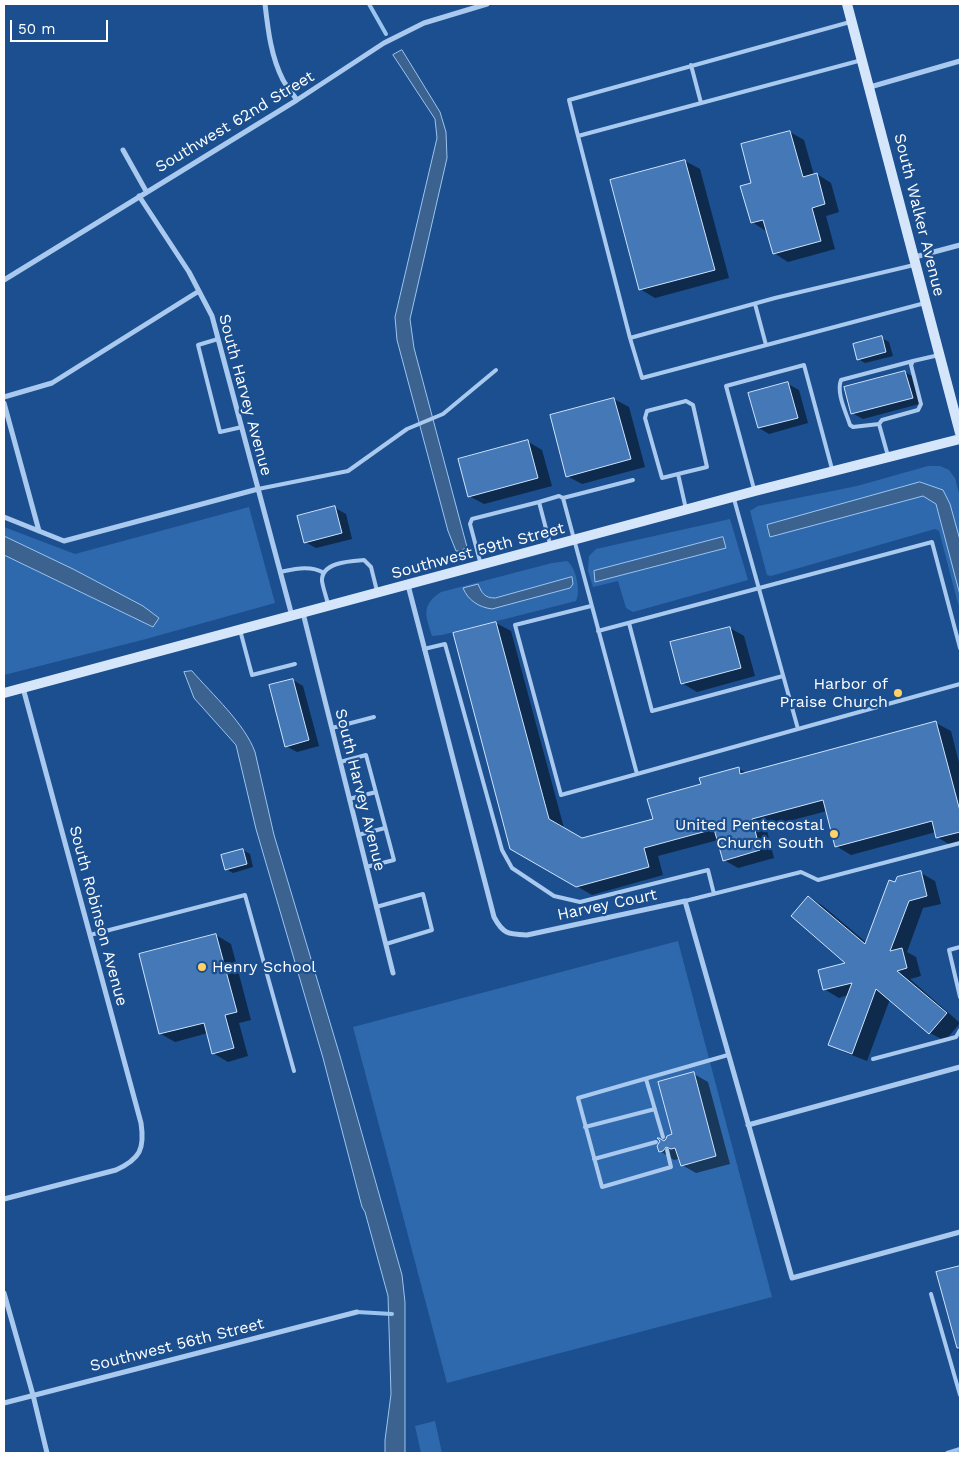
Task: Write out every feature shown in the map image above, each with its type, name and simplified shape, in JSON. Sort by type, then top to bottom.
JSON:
[{"type":"main road","name":"South Walker Avenue","points":[[847,4],[960,433]]},
{"type":"main road","name":"Southwest 59th Street","points":[[4,693],[408,586],[734,496],[960,439]]},
{"type":"street","points":[[265,4],[274,58],[284,80],[297,100]]},
{"type":"street","name":"Southwest 62nd Street","points":[[4,280],[146,191],[297,100],[403,32],[447,14],[488,4]]},
{"type":"street","points":[[870,87],[960,61]]},
{"type":"street","points":[[124,150],[146,191]]},
{"type":"street","name":"South Harvey Avenue","points":[[139,196],[189,272],[212,316],[292,616]]},
{"type":"street","points":[[915,261],[960,245]]},
{"type":"street","points":[[4,397],[52,383],[199,291]]},
{"type":"street","points":[[4,402],[39,531]]},
{"type":"street","points":[[4,518],[64,541],[258,489]]},
{"type":"street","name":"Harvey Court","points":[[408,586],[494,917],[500,928],[509,934],[527,935],[685,901]]},
{"type":"street","name":"South Harvey Avenue","points":[[303,614],[393,973]]},
{"type":"street","name":"South Robinson Avenue","points":[[4,1199],[116,1170],[130,1164],[140,1151],[143,1138],[141,1123],[23,688]]},
{"type":"street","points":[[685,901],[792,1278],[960,1232]]},
{"type":"street","points":[[748,1124],[960,1067]]},
{"type":"street","points":[[4,1293],[33,1395],[47,1453]]},
{"type":"street","name":"Southwest 56th Street","points":[[4,1404],[357,1312]]},
{"type":"lane","points":[[852,21],[569,100],[630,338],[642,378],[926,302]]},
{"type":"lane","points":[[578,136],[863,60]]},
{"type":"lane","points":[[691,65],[702,103]]},
{"type":"lane","points":[[630,338],[915,261]]},
{"type":"lane","points":[[755,304],[766,345]]},
{"type":"lane","points":[[218,338],[198,344],[220,432],[242,427]]},
{"type":"lane","points":[[913,361],[911,365],[921,404],[918,410],[882,420],[879,424],[853,427],[850,425],[841,397],[841,380],[913,361],[940,355]]},
{"type":"lane","points":[[755,491],[726,386],[804,365],[832,472]]},
{"type":"lane","points":[[258,489],[348,470],[407,430],[443,414],[496,370]]},
{"type":"lane","points":[[686,401],[693,405],[707,467],[678,474],[662,478],[645,418],[646,411],[686,401]]},
{"type":"lane","points":[[879,424],[888,458]]},
{"type":"lane","points":[[678,474],[686,509]]},
{"type":"lane","points":[[481,565],[470,524],[472,520],[559,496],[563,498],[633,480]]},
{"type":"lane","points":[[734,496],[798,729]]},
{"type":"lane","points":[[563,498],[637,774]]},
{"type":"lane","points":[[539,502],[551,546]]},
{"type":"lane","points":[[598,631],[932,542],[960,648]]},
{"type":"lane","points":[[329,607],[322,579],[324,573],[331,566],[344,562],[364,560],[371,567],[378,594]]},
{"type":"lane","points":[[280,572],[301,567],[324,573]]},
{"type":"lane","points":[[592,606],[515,625],[561,795],[960,684]]},
{"type":"lane","points":[[630,623],[652,711],[783,676]]},
{"type":"lane","points":[[240,630],[252,675],[295,664]]},
{"type":"lane","points":[[424,650],[445,644],[502,850],[512,868],[554,896],[580,902],[708,870],[714,894]]},
{"type":"lane","points":[[332,728],[374,717]]},
{"type":"lane","points":[[340,762],[366,755],[394,860],[366,867]]},
{"type":"lane","points":[[350,799],[376,792]]},
{"type":"lane","points":[[358,834],[385,828]]},
{"type":"lane","points":[[685,901],[801,872],[818,880],[960,843]]},
{"type":"lane","points":[[90,935],[244,894],[294,1071]]},
{"type":"lane","points":[[376,907],[423,894],[432,930],[386,944]]},
{"type":"lane","points":[[960,947],[949,950],[960,997]]},
{"type":"lane","points":[[873,1059],[956,1037],[960,1030]]},
{"type":"lane","points":[[667,1150],[671,1168],[602,1187],[578,1098],[728,1055]]},
{"type":"lane","points":[[646,1079],[663,1137]]},
{"type":"lane","points":[[586,1127],[655,1109]]},
{"type":"lane","points":[[594,1159],[656,1142]]},
{"type":"lane","points":[[931,1294],[960,1395]]},
{"type":"shaded area","points":[[402,50],[440,112],[446,132],[447,158],[410,319],[414,348],[467,547],[460,551],[456,551],[448,531],[397,340],[395,317],[437,138],[435,119],[393,55]]},
{"type":"shaded area","points":[[928,466],[940,466],[949,470],[955,478],[960,497],[960,611],[939,531],[935,529],[771,576],[767,575],[750,511],[758,506],[857,486]]},
{"type":"shaded area","points":[[920,482],[943,490],[950,504],[960,540],[960,595],[936,504],[923,496],[770,537],[767,525]]},
{"type":"shaded area","points":[[249,507],[275,603],[146,639],[4,675],[4,555],[153,627],[4,536],[4,527],[75,554]]},
{"type":"shaded area","points":[[730,519],[748,580],[633,612],[626,608],[618,581],[593,587],[588,571],[589,556],[596,549]]},
{"type":"shaded area","points":[[4,536],[73,569],[143,606],[159,618],[153,627],[4,555]]},
{"type":"shaded area","points":[[723,537],[726,548],[595,582],[594,571]]},
{"type":"shaded area","points":[[567,561],[573,568],[577,580],[578,591],[576,601],[432,636],[426,612],[427,607],[434,597],[441,592],[552,563]]},
{"type":"shaded area","points":[[572,577],[573,584],[570,588],[492,609],[482,607],[474,602],[463,588],[478,584],[484,594],[495,598]]},
{"type":"shaded area","points":[[192,671],[236,720],[255,752],[274,835],[340,1056],[402,1275],[405,1302],[405,1453],[385,1453],[391,1394],[388,1296],[362,1207],[323,1058],[256,829],[236,745],[194,698],[184,672]]},
{"type":"shaded area","points":[[678,941],[772,1297],[447,1383],[353,1027]]},
{"type":"shaded area","points":[[435,1421],[442,1453],[421,1453],[415,1426]]},
{"type":"building","points":[[790,131],[803,177],[817,173],[825,204],[812,208],[821,241],[773,254],[763,220],[751,223],[740,186],[751,183],[741,144]]},
{"type":"building","points":[[685,160],[715,270],[639,290],[610,180]]},
{"type":"building","points":[[882,336],[886,352],[857,360],[853,344]]},
{"type":"building","points":[[905,371],[913,398],[851,414],[844,387]]},
{"type":"building","points":[[788,382],[798,418],[758,428],[748,393]]},
{"type":"building","points":[[614,398],[631,459],[566,477],[550,415]]},
{"type":"building","points":[[528,440],[538,478],[468,497],[458,459]]},
{"type":"building","points":[[335,506],[342,533],[304,543],[297,516]]},
{"type":"building","points":[[496,622],[549,819],[582,838],[653,819],[647,799],[701,784],[699,778],[739,767],[740,774],[936,721],[960,811],[960,832],[936,838],[932,821],[835,847],[823,800],[752,819],[760,850],[723,861],[714,829],[644,848],[649,867],[576,887],[510,849],[453,633]]},
{"type":"building","points":[[730,627],[741,668],[681,684],[670,642]]},
{"type":"building","points":[[293,679],[309,740],[285,747],[269,685]]},
{"type":"building","points":[[243,849],[247,864],[225,870],[221,855]]},
{"type":"building","points":[[921,871],[927,896],[909,901],[890,951],[902,948],[907,968],[897,971],[947,1013],[929,1034],[876,989],[852,1054],[828,1045],[852,983],[823,990],[818,970],[845,963],[791,916],[808,896],[865,944],[889,880],[895,882],[897,877]]},
{"type":"building","points":[[216,934],[237,1012],[225,1015],[234,1048],[212,1054],[204,1023],[159,1034],[139,954]]},
{"type":"building","points":[[694,1072],[716,1156],[681,1166],[675,1148],[666,1147],[663,1151],[659,1152],[657,1146],[660,1141],[657,1138],[664,1141],[667,1136],[672,1134],[658,1082]]},
{"type":"building","points":[[960,1266],[960,1348],[957,1348],[936,1272]]},
{"type":"waterway","points":[[369,4],[386,34]]},
{"type":"waterway","points":[[357,1312],[392,1314]]},
{"type":"waterway","points":[[947,1453],[960,1449]]},
{"type":"place","name":"Harbor of Praise Church","points":[[898,693]]},
{"type":"place","name":"United Pentecostal Church South","points":[[834,834]]},
{"type":"place","name":"Henry School","points":[[202,967]]}]
